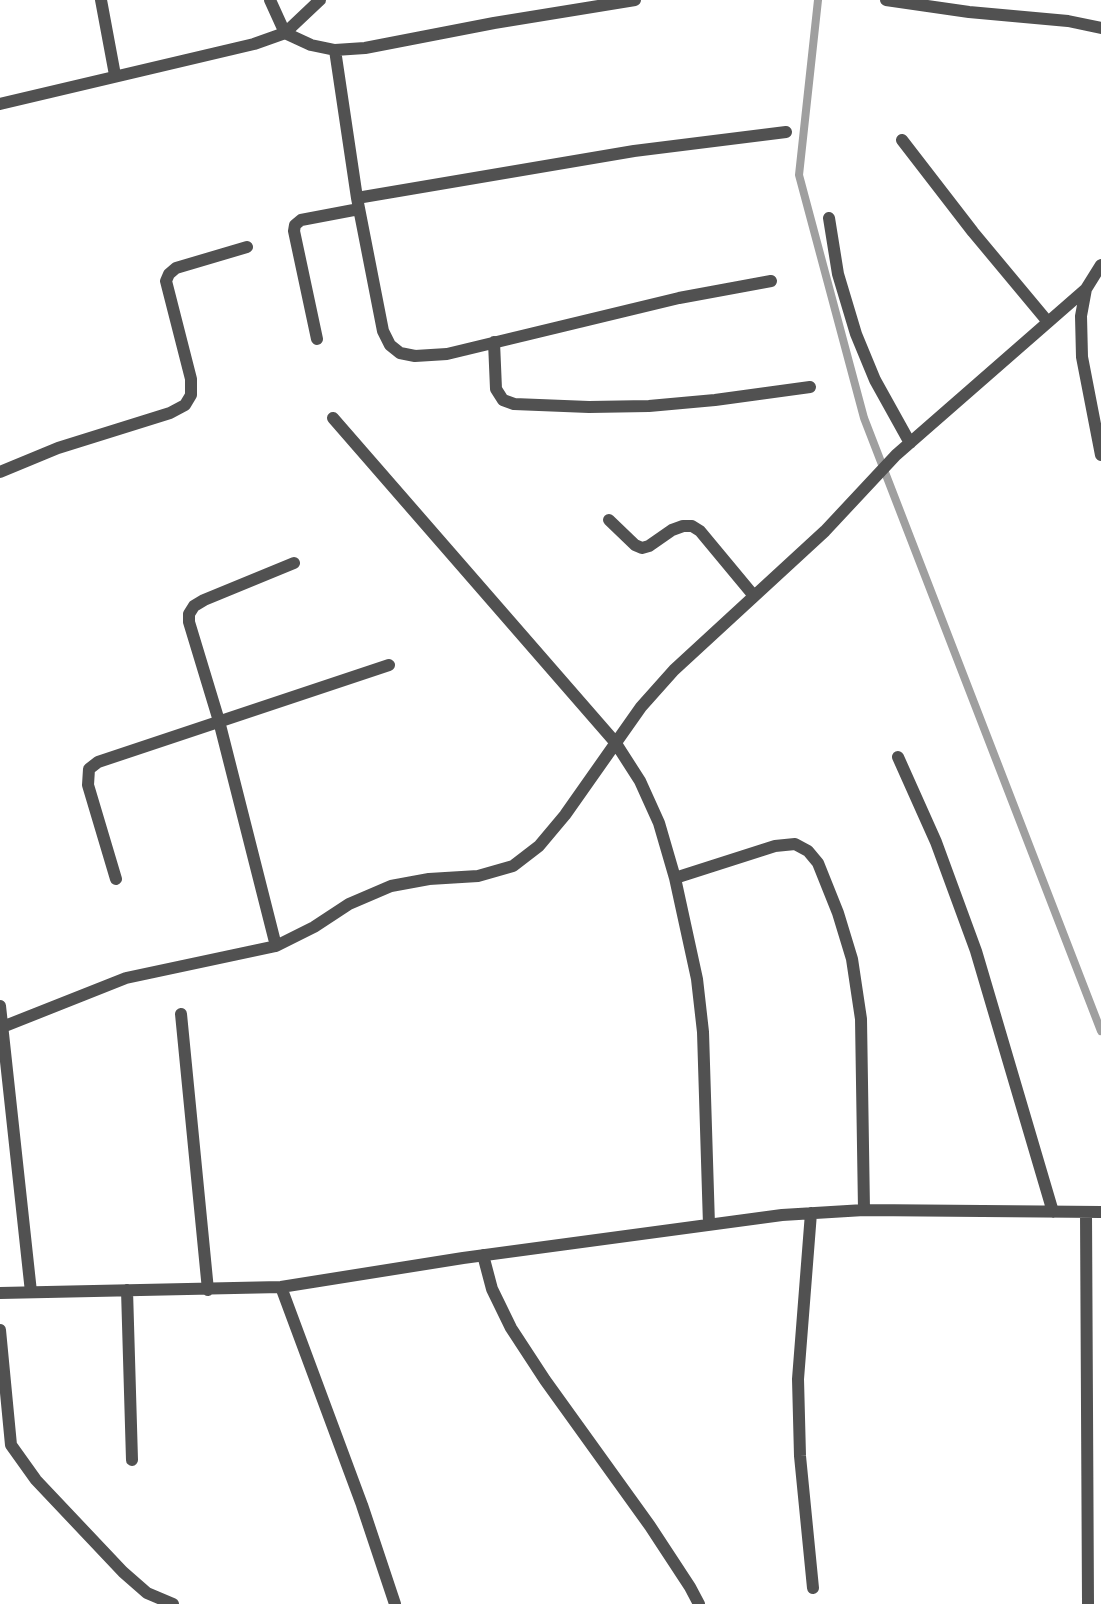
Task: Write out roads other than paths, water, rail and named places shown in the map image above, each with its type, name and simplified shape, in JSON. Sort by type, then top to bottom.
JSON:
[{"type":"street","points":[[101,0],[115,76]]},
{"type":"street","points":[[270,0],[285,33],[311,45],[334,50],[365,48],[512,20],[635,0]]},
{"type":"street","points":[[0,104],[254,44],[285,33],[320,0]]},
{"type":"street","points":[[886,0],[969,12],[1068,21],[1101,28]]},
{"type":"street","points":[[334,50],[358,203],[383,331],[390,345],[400,353],[415,356],[447,354],[679,298],[771,281]]},
{"type":"street","points":[[317,339],[294,231],[295,225],[302,220],[358,203],[634,151],[786,132]]},
{"type":"street","points":[[902,140],[973,232],[1048,322]]},
{"type":"street","points":[[829,218],[838,274],[856,334],[875,380],[910,443]]},
{"type":"street","points":[[0,472],[58,448],[170,413],[185,405],[191,395],[191,379],[166,281],[169,274],[176,268],[247,247]]},
{"type":"street","points":[[1,1027],[126,978],[276,946],[314,927],[349,904],[391,886],[429,879],[478,876],[512,866],[539,846],[560,821],[640,707],[674,670],[825,531],[896,455],[1086,289],[1101,265]]},
{"type":"street","points":[[1086,289],[1081,316],[1082,357],[1101,455]]},
{"type":"street","points":[[494,342],[496,389],[503,400],[514,404],[589,407],[649,406],[715,400],[810,387]]},
{"type":"street","points":[[333,418],[615,742],[640,781],[659,823],[675,878],[697,979],[703,1032],[709,1225]]},
{"type":"street","points":[[609,520],[642,548],[649,546],[672,530],[683,526],[692,526],[700,531],[754,596]]},
{"type":"street","points":[[276,946],[219,720],[188,622],[189,614],[194,606],[204,600],[294,563]]},
{"type":"street","points":[[116,878],[88,785],[89,769],[98,762],[219,720],[389,665]]},
{"type":"street","points":[[898,757],[936,842],[976,951],[1053,1212]]},
{"type":"street","points":[[675,878],[775,846],[795,844],[808,851],[818,863],[838,913],[852,960],[861,1019],[864,1210]]},
{"type":"street","points":[[0,1006],[9,1106],[31,1292]]},
{"type":"street","points":[[181,1014],[208,1290]]},
{"type":"street","points":[[0,1293],[281,1287],[483,1255],[812,1213],[864,1210],[1101,1212]]},
{"type":"street","points":[[1086,1212],[1088,1604]]},
{"type":"street","points":[[812,1213],[798,1379],[800,1456],[813,1588]]},
{"type":"street","points":[[483,1255],[492,1290],[511,1328],[545,1380],[650,1526],[699,1604]]},
{"type":"street","points":[[281,1287],[358,1496],[395,1604]]},
{"type":"street","points":[[127,1290],[132,1460]]},
{"type":"street","points":[[0,1330],[5,1448],[123,1572],[147,1594],[173,1604]]},
{"type":"waterway","points":[[818,0],[799,175],[864,418],[1101,1031]]}]
